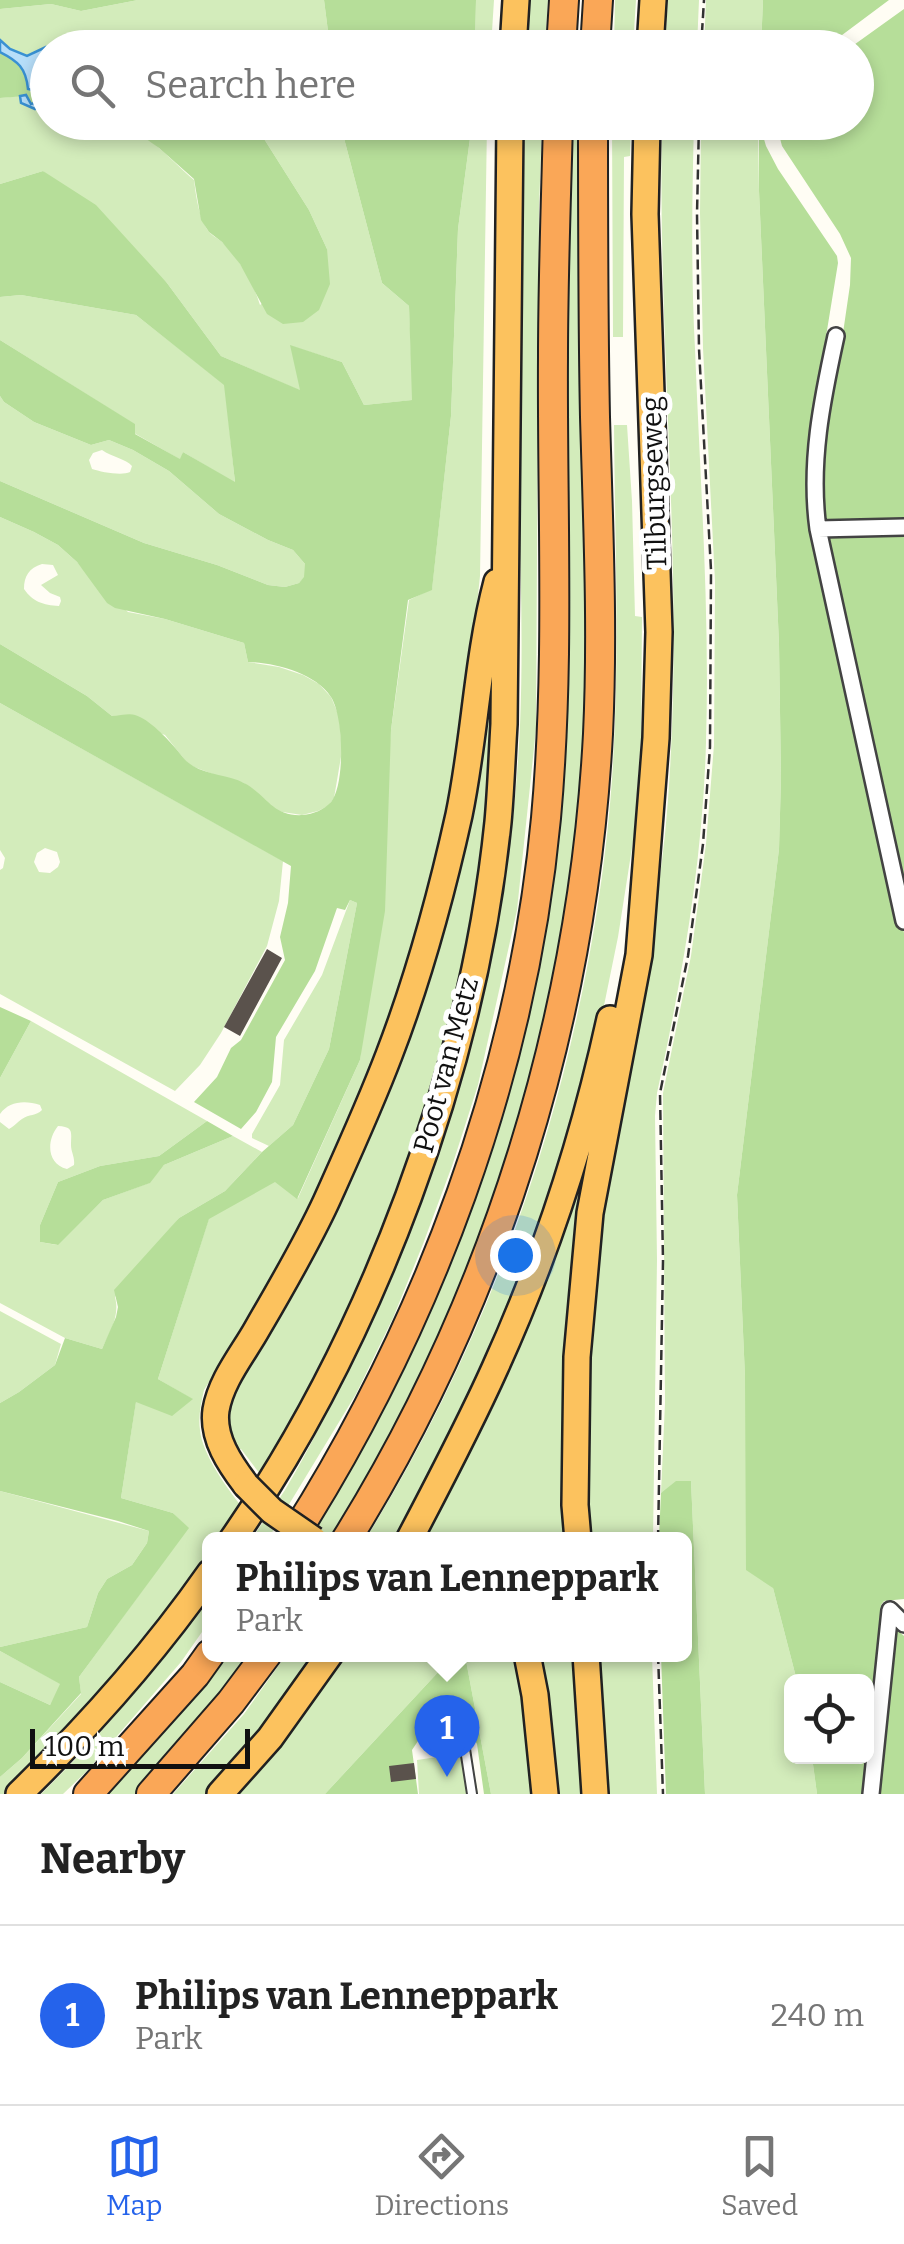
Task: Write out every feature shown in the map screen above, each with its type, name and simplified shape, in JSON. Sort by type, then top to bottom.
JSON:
[{"type":"highway","points":[[514,30],[516,0]]},
{"type":"highway","points":[[562,30],[564,0]]},
{"type":"highway","points":[[596,30],[598,0]]},
{"type":"highway","points":[[651,30],[653,0]]},
{"type":"highway","points":[[302,1532],[272,1511],[227,1460],[216,1412],[222,1388],[323,1207],[389,1056],[415,981],[460,810],[487,618],[506,548],[510,140]]},
{"type":"highway","name":"Poot van Metz","points":[[296,1532],[390,1364],[439,1252],[504,1053],[529,934],[546,821],[552,728],[552,358],[558,140]]},
{"type":"highway","name":"Tilburgseweg","points":[[351,1532],[413,1421],[482,1268],[525,1148],[557,1025],[577,925],[591,829],[598,732],[594,140]]},
{"type":"highway","name":"Tilburgseweg","points":[[647,140],[645,214],[659,632],[648,842]]},
{"type":"highway","name":"Poot van Metz","points":[[237,1532],[288,1454],[333,1372],[389,1246],[444,1085],[470,985],[498,822],[504,724],[506,548]]},
{"type":"highway","points":[[413,1532],[496,1366],[559,1207],[606,1039],[648,842]]},
{"type":"highway","points":[[577,1532],[577,1357],[590,1212],[639,955],[648,842]]},
{"type":"highway","points":[[19,1794],[111,1698],[202,1583]]},
{"type":"highway","points":[[88,1794],[204,1662]]},
{"type":"highway","points":[[152,1794],[261,1662]]},
{"type":"highway","points":[[220,1794],[270,1738],[324,1662]]},
{"type":"highway","points":[[529,1662],[545,1794]]},
{"type":"highway","points":[[587,1662],[595,1794]]},
{"type":"street","points":[[836,336],[815,444],[815,508],[904,921]]},
{"type":"street","points":[[818,529],[904,527]]},
{"type":"street","points":[[897,1609],[904,1624]]},
{"type":"street","points":[[871,1794],[897,1609]]},
{"type":"lane","points":[[465,1749],[472,1794]]},
{"type":"path","points":[[702,30],[704,0]]},
{"type":"path","points":[[658,1532],[660,1093],[688,956],[710,747],[711,570],[699,348],[699,140]]},
{"type":"path","points":[[658,1662],[664,1794]]},
{"type":"green space","points":[[0,0],[138,0],[81,11],[51,4],[0,9]]},
{"type":"green space","points":[[138,0],[324,0],[328,30],[30,30],[27,56],[0,40],[0,9],[51,4],[81,11]]},
{"type":"green space","points":[[324,0],[476,0],[475,30],[328,30]]},
{"type":"green space","points":[[476,0],[494,0],[492,30],[475,30]]},
{"type":"green space","points":[[523,0],[548,0],[546,30],[522,30]]},
{"type":"green space","points":[[615,0],[636,0],[634,30],[614,30]]},
{"type":"green space","points":[[668,0],[699,0],[698,30],[666,30]]},
{"type":"green space","points":[[706,0],[763,0],[762,30],[705,30]]},
{"type":"green space","points":[[763,0],[889,0],[849,30],[762,30]]},
{"type":"green space","points":[[904,9],[904,523],[828,524],[824,521],[820,439],[843,333],[851,258],[780,140],[874,140],[874,31]]},
{"type":"green space","points":[[0,52],[20,66],[30,89],[30,102],[26,96],[0,98]]},
{"type":"green space","points":[[20,96],[21,103],[30,105],[30,140],[149,140],[158,147],[194,180],[206,228],[240,264],[260,305],[327,249],[309,210],[265,140],[344,140],[382,283],[409,306],[413,400],[364,405],[342,362],[291,346],[301,391],[221,356],[167,283],[43,171],[0,184],[0,98]]},
{"type":"green space","points":[[148,140],[265,140],[309,210],[327,249],[330,284],[319,310],[303,322],[283,324],[267,314],[240,264],[201,220],[194,179]]},
{"type":"green space","points":[[344,140],[470,140],[458,229],[451,416],[432,590],[408,600],[391,730],[385,911],[360,1060],[297,1199],[275,1182],[209,1219],[158,1379],[193,1399],[172,1416],[136,1402],[121,1498],[173,1513],[189,1528],[79,1677],[81,1693],[0,1777],[0,1682],[50,1705],[60,1684],[0,1651],[0,1647],[87,1627],[107,1579],[132,1565],[147,1543],[149,1531],[0,1491],[0,1403],[55,1365],[65,1338],[102,1349],[116,1317],[114,1290],[179,1218],[225,1191],[293,1125],[329,1049],[357,903],[350,900],[345,910],[337,908],[315,971],[276,1037],[272,1082],[256,1112],[241,1129],[194,1102],[217,1077],[231,1048],[241,1040],[285,960],[280,937],[291,866],[0,703],[0,644],[87,696],[112,716],[133,714],[146,721],[193,766],[244,783],[277,809],[293,815],[322,809],[336,793],[341,767],[338,719],[331,697],[305,676],[282,667],[248,662],[244,643],[115,608],[58,545],[0,517],[0,481],[144,543],[268,585],[285,587],[304,577],[305,564],[293,550],[219,514],[169,471],[133,450],[109,440],[91,445],[34,422],[4,402],[0,396],[0,340],[135,424],[135,434],[180,459],[183,452],[235,482],[224,385],[136,315],[21,295],[0,297],[0,184],[43,171],[96,205],[167,283],[221,356],[300,390],[290,345],[342,362],[364,405],[412,400],[409,306],[382,283]]},
{"type":"green space","points":[[470,140],[487,140],[480,576],[462,748],[433,884],[380,1055],[314,1202],[259,1303],[204,1390],[199,1420],[205,1450],[243,1508],[227,1532],[202,1532],[202,1566],[149,1640],[7,1794],[0,1794],[0,1777],[81,1694],[79,1677],[188,1528],[173,1513],[121,1498],[136,1401],[192,1399],[158,1379],[209,1218],[275,1181],[298,1198],[360,1060],[391,730],[409,600],[432,589],[451,416],[458,229]]},
{"type":"green space","points":[[517,140],[541,140],[536,729],[517,910],[478,1085],[452,1166],[393,1318],[356,1394],[272,1532],[256,1532],[302,1461],[384,1293],[444,1137],[488,975],[514,810],[520,726],[521,590],[513,274]]},
{"type":"green space","points":[[567,140],[584,140],[588,731],[567,924],[528,1104],[474,1263],[404,1416],[338,1532],[309,1532],[380,1408],[542,918]]},
{"type":"green space","points":[[612,140],[630,140],[630,156],[624,157],[623,337],[613,337]]},
{"type":"green space","points":[[662,140],[694,140],[693,293],[707,644],[706,742],[701,831],[690,919],[655,1116],[653,1532],[587,1532],[584,1381],[592,1268],[606,1166],[659,882],[671,745],[673,568]]},
{"type":"green space","points":[[701,140],[758,140],[781,778],[779,849],[737,1195],[745,1377],[773,1588],[795,1674],[784,1674],[784,1764],[813,1764],[817,1794],[705,1794],[691,1481],[661,1493],[665,1403],[663,1093],[691,956],[714,745],[715,581],[703,348]]},
{"type":"green space","points":[[759,140],[764,140],[778,169],[837,256],[810,459],[869,777],[904,933],[904,1599],[884,1601],[881,1605],[874,1683],[874,1674],[795,1674],[773,1588],[746,1570],[745,1377],[737,1195],[779,849],[779,644]]},
{"type":"green space","points":[[21,295],[136,315],[225,385],[235,483],[183,452],[181,460],[134,433],[134,424],[0,340],[0,297]]},
{"type":"green space","points":[[0,396],[34,422],[91,445],[109,440],[169,471],[219,514],[293,550],[305,564],[305,577],[285,587],[268,585],[144,543],[0,481]],"holes":[[[102,450],[132,466],[130,472],[117,474],[92,469],[89,460],[93,453]]]},
{"type":"green space","points":[[614,425],[627,425],[635,616],[642,617],[641,739],[634,835],[598,1035],[551,1204],[489,1362],[403,1532],[370,1532],[455,1375],[525,1200],[553,1110],[576,1019],[607,835],[615,733]]},
{"type":"green space","points":[[0,517],[58,545],[128,612],[244,643],[248,662],[279,667],[319,684],[331,697],[339,716],[342,751],[334,798],[328,806],[302,815],[276,811],[244,783],[189,765],[165,735],[112,716],[87,696],[0,644]],"holes":[[[42,564],[53,565],[58,575],[41,585],[60,597],[59,606],[39,602],[24,589],[31,570]]]},
{"type":"green space","points":[[904,531],[904,891],[831,571],[827,533]]},
{"type":"green space","points":[[498,576],[487,814],[459,992],[414,1152],[356,1300],[263,1478],[227,1431],[227,1402],[397,1058]]},
{"type":"green space","points":[[0,703],[283,861],[279,901],[267,946],[221,1033],[200,1065],[175,1091],[0,994],[0,870],[5,858],[0,850]],"holes":[[[45,848],[57,852],[58,867],[50,873],[39,872],[34,862],[37,853]]]},
{"type":"green space","points":[[350,900],[357,903],[329,1049],[293,1125],[269,1146],[252,1138],[252,1134],[280,1085],[284,1040],[322,975]]},
{"type":"green space","points":[[0,1007],[31,1021],[0,1078]]},
{"type":"green space","points":[[31,1021],[207,1121],[159,1156],[100,1166],[58,1182],[40,1225],[40,1242],[57,1245],[103,1200],[149,1183],[164,1165],[233,1136],[262,1152],[225,1191],[179,1218],[115,1297],[115,1317],[102,1349],[65,1338],[0,1303],[0,1122],[9,1129],[42,1110],[40,1105],[23,1102],[8,1106],[0,1114],[0,1078]],"holes":[[[58,1126],[70,1131],[74,1165],[67,1169],[55,1162],[50,1151]]]},
{"type":"green space","points":[[207,1121],[233,1136],[164,1165],[150,1183],[103,1200],[58,1245],[40,1242],[40,1225],[58,1182],[100,1166],[159,1156]]},
{"type":"green space","points":[[594,1126],[570,1532],[420,1532]]},
{"type":"green space","points":[[0,1311],[61,1344],[55,1365],[0,1403]]},
{"type":"green space","points":[[676,1481],[691,1481],[705,1794],[666,1794],[661,1662],[692,1662],[692,1532],[659,1532],[661,1493]]},
{"type":"green space","points":[[0,1491],[149,1531],[147,1543],[132,1565],[107,1579],[87,1627],[0,1647]]},
{"type":"green space","points":[[202,1605],[202,1632],[181,1662],[63,1794],[41,1794],[130,1699]]},
{"type":"green space","points":[[896,1629],[904,1636],[904,1794],[879,1794]]},
{"type":"green space","points":[[0,1651],[61,1684],[50,1705],[0,1682]]},
{"type":"green space","points":[[219,1662],[248,1662],[137,1794],[107,1794]]},
{"type":"green space","points":[[281,1662],[313,1662],[263,1730],[207,1794],[173,1794],[244,1714]]},
{"type":"green space","points":[[335,1662],[448,1662],[325,1794],[232,1794]]},
{"type":"green space","points":[[448,1662],[466,1662],[491,1794],[484,1794],[473,1737],[418,1741],[412,1750],[418,1794],[325,1794]]},
{"type":"green space","points":[[466,1662],[519,1662],[536,1794],[491,1794]]},
{"type":"green space","points":[[541,1662],[578,1662],[586,1794],[553,1794]]},
{"type":"green space","points":[[595,1662],[652,1662],[657,1794],[603,1794]]},
{"type":"green space","points":[[471,1752],[478,1794],[419,1794],[417,1760]]},
{"type":"green space","points":[[813,1764],[867,1764],[864,1794],[817,1794]]},
{"type":"water","points":[[0,40],[10,49],[30,55],[30,89],[20,66],[0,52]]},
{"type":"water","points":[[26,95],[30,107],[21,103],[20,96]]},
{"type":"building","points":[[267,949],[282,958],[240,1036],[224,1027]]},
{"type":"building","points":[[414,1763],[416,1779],[391,1782],[389,1766]]},
{"type":"place","name":"Philips van Lenneppark","points":[[447,1777]]}]
